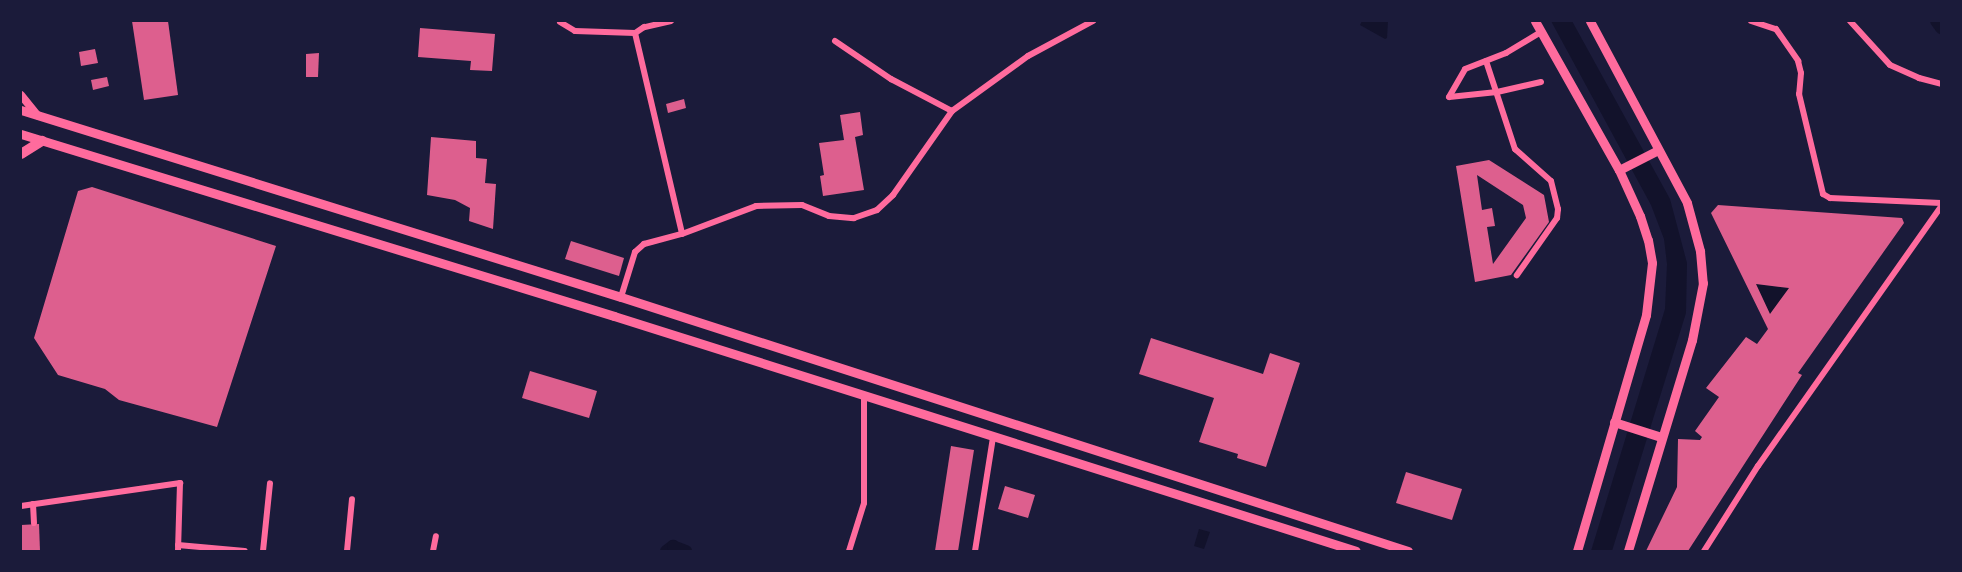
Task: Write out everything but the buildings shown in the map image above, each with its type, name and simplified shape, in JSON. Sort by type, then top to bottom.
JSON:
[{"type":"highway","points":[[21,154],[42,141]]},
{"type":"main road","points":[[1535,21],[1623,168],[1640,216],[1652,263],[1646,315],[1577,551]]},
{"type":"main road","points":[[1590,21],[1655,151],[1687,203],[1700,251],[1703,282],[1692,340],[1657,435],[1628,551]]},
{"type":"main road","points":[[21,94],[37,115]]},
{"type":"main road","points":[[21,110],[621,297],[1408,551]]},
{"type":"main road","points":[[21,134],[614,316],[1356,551]]},
{"type":"main road","points":[[1623,168],[1655,151]]},
{"type":"main road","points":[[614,316],[621,297]]},
{"type":"main road","points":[[993,437],[998,419]]},
{"type":"main road","points":[[1614,422],[1657,435]]},
{"type":"street","points":[[560,22],[575,31],[634,33],[644,27],[671,21]]},
{"type":"street","points":[[621,297],[636,252],[644,244],[682,234],[756,206],[802,205],[830,216],[854,218],[877,210],[893,195],[952,111],[1028,56],[1093,21]]},
{"type":"street","points":[[1751,21],[1776,29],[1798,61],[1801,73],[1799,94],[1823,194],[1830,198],[1941,205]]},
{"type":"street","points":[[1851,21],[1890,65],[1941,84]]},
{"type":"street","points":[[1541,32],[1523,44],[1465,69],[1449,97],[1497,92],[1541,82]]},
{"type":"street","points":[[634,33],[682,234]]},
{"type":"street","points":[[836,41],[891,79],[952,111]]},
{"type":"street","points":[[1486,61],[1515,149],[1551,181],[1558,209],[1557,218],[1517,275]]},
{"type":"street","points":[[1704,551],[1758,466],[1941,205]]},
{"type":"street","points":[[849,551],[864,502],[864,396]]},
{"type":"street","points":[[975,551],[993,437]]},
{"type":"street","points":[[21,506],[180,483],[178,548],[245,551]]},
{"type":"street","points":[[264,551],[270,483]]},
{"type":"street","points":[[347,551],[352,499]]},
{"type":"street","points":[[33,504],[34,523]]},
{"type":"street","points":[[434,551],[436,536]]},
{"type":"shaded area","points":[[1362,21],[1388,21],[1387,38],[1360,25]]},
{"type":"shaded area","points":[[1551,21],[1572,21],[1670,199],[1687,263],[1686,313],[1612,551],[1591,551],[1665,309],[1667,264],[1664,239],[1651,205]]},
{"type":"shaded area","points":[[1756,284],[1789,288],[1770,314]]},
{"type":"shaded area","points":[[1199,529],[1210,532],[1204,549],[1194,546]]},
{"type":"waterway","points":[[1936,21],[1941,28]]},
{"type":"waterway","points":[[666,551],[673,546],[686,551]]}]
